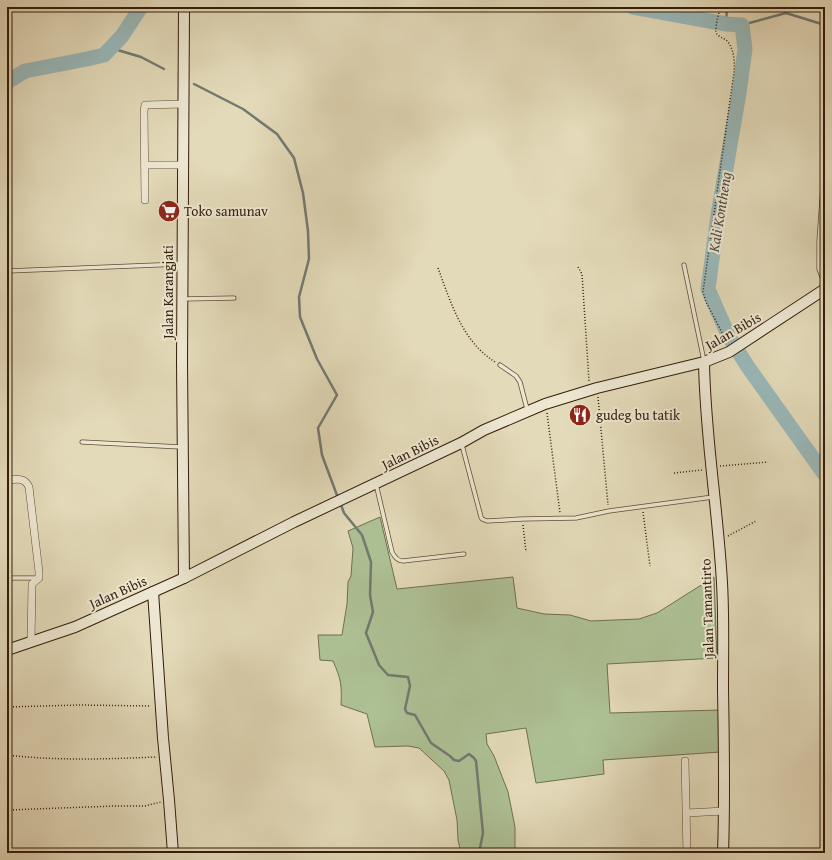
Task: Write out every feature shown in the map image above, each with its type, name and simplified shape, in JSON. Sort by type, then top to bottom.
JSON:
[{"type":"street","name":"Jalan Karangjati","points":[[184,7],[182,264],[184,578]]},
{"type":"street","points":[[145,200],[145,106],[184,104]]},
{"type":"street","points":[[145,165],[183,165]]},
{"type":"street","name":"Jalan Bibis","points":[[7,650],[75,627],[184,578],[527,410],[593,389],[704,362],[732,350],[825,289]]},
{"type":"street","name":"Jalan Tamantirto","points":[[704,362],[706,409],[722,585],[723,853]]},
{"type":"street","points":[[7,480],[22,480],[27,483],[29,487],[39,572],[38,578],[32,584],[31,642]]},
{"type":"street","points":[[153,592],[160,706],[173,853]]},
{"type":"street","points":[[685,761],[688,853]]},
{"type":"street","points":[[687,813],[724,811]]},
{"type":"lane","points":[[824,171],[819,262],[825,285]]},
{"type":"lane","points":[[7,271],[182,264]]},
{"type":"lane","points":[[684,265],[704,362]]},
{"type":"lane","points":[[182,299],[234,298]]},
{"type":"lane","points":[[500,365],[516,376],[520,382],[523,388],[527,410]]},
{"type":"lane","points":[[82,442],[182,447]]},
{"type":"lane","points":[[461,443],[481,517],[487,521],[576,518],[609,511],[714,497]]},
{"type":"lane","points":[[376,484],[392,552],[396,558],[403,561],[464,554]]},
{"type":"lane","points":[[7,578],[38,578]]},
{"type":"path","points":[[720,7],[716,31],[718,36],[729,43],[734,58],[734,72],[715,196],[703,292],[706,302],[732,350]]},
{"type":"path","points":[[578,266],[582,274],[593,389],[609,511]]},
{"type":"path","points":[[438,268],[456,317],[484,354],[500,365]]},
{"type":"path","points":[[545,404],[561,519]]},
{"type":"path","points":[[674,473],[768,462]]},
{"type":"path","points":[[642,506],[650,566]]},
{"type":"path","points":[[522,519],[526,552]]},
{"type":"path","points":[[719,541],[756,520]]},
{"type":"path","points":[[7,707],[80,705],[160,706]]},
{"type":"path","points":[[7,755],[40,759],[165,757]]},
{"type":"path","points":[[7,810],[145,806],[169,800]]},
{"type":"green space","points":[[380,517],[397,589],[513,577],[517,608],[544,614],[570,615],[591,621],[639,619],[657,613],[714,577],[717,658],[607,664],[610,713],[720,710],[720,752],[603,760],[604,774],[536,783],[526,728],[486,734],[487,744],[494,756],[508,792],[515,827],[515,853],[461,853],[458,840],[457,820],[449,780],[444,771],[419,748],[408,746],[375,747],[367,714],[341,705],[340,682],[333,661],[320,660],[318,635],[342,635],[347,604],[348,582],[351,576],[353,548],[348,531]]},
{"type":"waterway","name":"Kali Kontheng","points":[[7,82],[25,71],[104,55],[122,36],[141,7]]},
{"type":"waterway","name":"Kali Kontheng","points":[[633,7],[726,24],[742,25],[745,49],[718,215],[708,289],[729,337],[748,367],[825,475]]},
{"type":"waterway","points":[[726,24],[727,7]]},
{"type":"waterway","points":[[742,25],[786,13],[825,25]]},
{"type":"waterway","points":[[111,48],[141,57],[164,69]]},
{"type":"waterway","points":[[194,84],[243,109],[277,134],[294,158],[303,193],[308,231],[309,259],[299,297],[300,317],[317,359],[337,395],[318,428],[322,455],[338,498]]},
{"type":"waterway","points":[[340,502],[344,513],[362,535],[371,562],[370,595],[373,612],[366,633],[379,665],[388,675],[408,677],[410,686],[405,709],[407,713],[415,715],[431,743],[454,760],[459,761],[469,754],[476,761],[483,833],[479,853]]},
{"type":"place","name":"Toko samunav","points":[[169,211]]},
{"type":"place","name":"gudeg bu tatik","points":[[580,415]]}]
